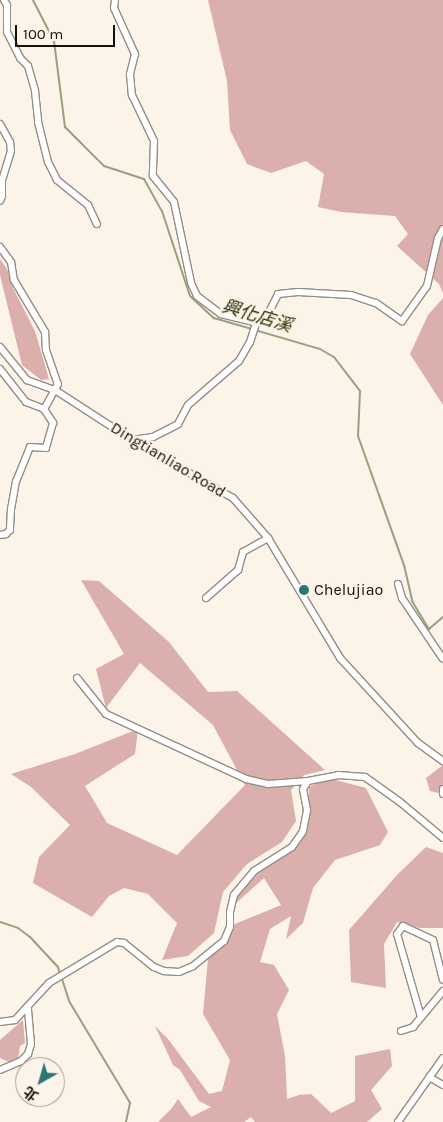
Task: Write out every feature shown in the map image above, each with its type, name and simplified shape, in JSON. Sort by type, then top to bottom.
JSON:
[{"type":"street","points":[[4,0],[7,5],[7,32],[20,58],[28,66],[35,91],[38,122],[48,162],[57,180],[88,205],[97,224]]},
{"type":"street","points":[[114,0],[114,8],[135,54],[130,74],[132,95],[154,141],[153,176],[174,202],[191,283],[197,296],[221,314],[256,323]]},
{"type":"street","points":[[0,124],[10,142],[11,151],[2,181],[0,201]]},
{"type":"street","points":[[132,440],[153,437],[178,424],[188,405],[239,361],[250,342],[256,323],[268,314],[278,294],[298,292],[351,295],[376,303],[402,322],[427,286],[438,238],[443,229]]},
{"type":"street","points":[[0,247],[11,262],[14,280],[45,332],[46,350],[58,384],[44,409]]},
{"type":"street","name":"Dingtianliao Road","points":[[0,347],[27,380],[55,390],[132,440],[233,498],[268,538],[340,658],[418,743],[443,761]]},
{"type":"street","points":[[0,369],[26,402],[44,409],[52,423],[46,448],[30,447],[16,480],[10,509],[10,530],[6,534],[0,535]]},
{"type":"street","points":[[206,598],[238,570],[243,552],[268,538]]},
{"type":"street","points":[[398,584],[402,598],[443,659]]},
{"type":"street","points":[[77,678],[106,714],[246,779],[268,784],[308,781],[338,775],[365,777],[400,802],[443,838]]},
{"type":"street","points":[[0,1022],[15,1020],[49,983],[117,942],[124,943],[154,967],[164,971],[179,972],[194,966],[224,941],[230,926],[230,912],[234,895],[254,871],[292,847],[303,831],[307,810],[303,789],[308,781]]},
{"type":"street","points":[[443,789],[443,794]]},
{"type":"street","points":[[422,1017],[397,934],[403,926],[433,940],[443,980]]},
{"type":"street","points":[[401,1031],[413,1027],[443,991]]},
{"type":"street","points":[[0,1070],[16,1064],[28,1054],[31,1044],[28,1006]]},
{"type":"street","points":[[398,1122],[443,1058]]},
{"type":"street","points":[[429,1077],[443,1084]]},
{"type":"shaded area","points":[[208,0],[443,0],[443,293],[439,284],[397,246],[408,234],[395,216],[341,212],[318,207],[324,174],[306,161],[271,173],[247,164],[230,130],[227,81]]},
{"type":"shaded area","points":[[0,259],[7,269],[13,288],[35,331],[49,379],[41,380],[22,365],[0,275]]},
{"type":"shaded area","points":[[443,298],[443,405],[410,354],[428,315]]},
{"type":"shaded area","points":[[81,580],[99,581],[169,642],[208,692],[237,691],[325,770],[304,775],[291,790],[296,821],[282,842],[247,864],[223,892],[214,933],[188,956],[162,960],[177,923],[148,894],[124,888],[109,896],[92,917],[33,883],[39,857],[70,825],[31,787],[11,774],[75,754],[138,729],[135,754],[85,786],[107,823],[177,855],[245,785],[213,725],[140,663],[106,708],[96,669],[124,654]]},
{"type":"shaded area","points":[[443,765],[443,794],[430,791],[426,778]]},
{"type":"shaded area","points":[[328,778],[366,788],[388,832],[380,845],[335,860],[313,888],[303,923],[286,939],[291,916],[270,929],[260,962],[274,965],[289,990],[277,1014],[285,1056],[287,1099],[311,1094],[331,1113],[355,1101],[355,1056],[390,1049],[392,1066],[371,1090],[382,1109],[367,1122],[255,1122],[251,1117],[244,1122],[158,1122],[178,1099],[191,1117],[211,1107],[199,1101],[180,1070],[173,1065],[155,1026],[168,1039],[209,1094],[222,1091],[230,1060],[203,1014],[208,959],[235,924],[281,905],[264,878],[235,904],[236,896],[269,863],[294,850],[308,825],[309,787]]},
{"type":"shaded area","points":[[426,847],[443,853],[443,928],[420,928],[397,922],[384,944],[386,988],[351,982],[349,930],[397,875]]},
{"type":"shaded area","points":[[23,1020],[25,1043],[20,1046],[18,1057],[15,1057],[15,1061],[11,1063],[0,1058],[0,1040]]},
{"type":"waterway","name":"興化店溪","points":[[33,0],[54,41],[65,127],[104,166],[144,179],[162,211],[190,296],[214,318],[320,349],[334,357],[360,391],[358,436],[404,565],[412,601],[429,629],[443,617]]},
{"type":"waterway","points":[[0,922],[18,928],[30,937],[58,967],[60,974]]},
{"type":"waterway","points":[[62,979],[69,1001],[130,1103],[126,1122]]},
{"type":"place","name":"Chelujiao","points":[[304,590]]}]
